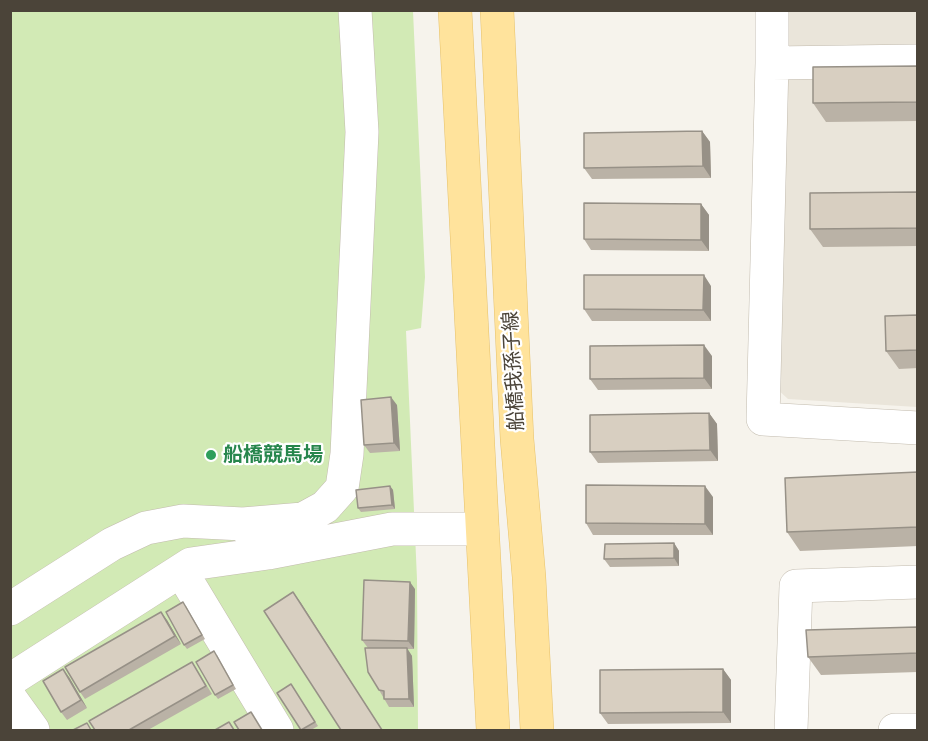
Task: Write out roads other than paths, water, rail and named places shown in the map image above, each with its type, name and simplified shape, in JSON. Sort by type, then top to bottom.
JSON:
[{"type":"main road","name":"船橋我孫子線","points":[[455,10],[493,730]]},
{"type":"main road","name":"船橋我孫子線","points":[[497,10],[517,439],[529,577],[537,730]]},
{"type":"street","points":[[10,609],[112,544],[146,528],[183,521],[243,525],[303,519],[325,507],[342,488],[347,454],[362,132],[355,10]]},
{"type":"street","points":[[772,10],[763,419],[918,428]]},
{"type":"street","points":[[772,63],[918,61]]},
{"type":"street","points":[[243,525],[268,553]]},
{"type":"street","points":[[10,680],[191,564],[268,553],[392,530],[482,529]]},
{"type":"street","points":[[181,571],[277,730]]},
{"type":"street","points":[[791,730],[796,586],[918,582]]},
{"type":"street","points":[[10,698],[33,730]]},
{"type":"street","points":[[895,730],[918,730]]},
{"type":"place","name":"船橋競馬場","points":[[211,455]]}]
